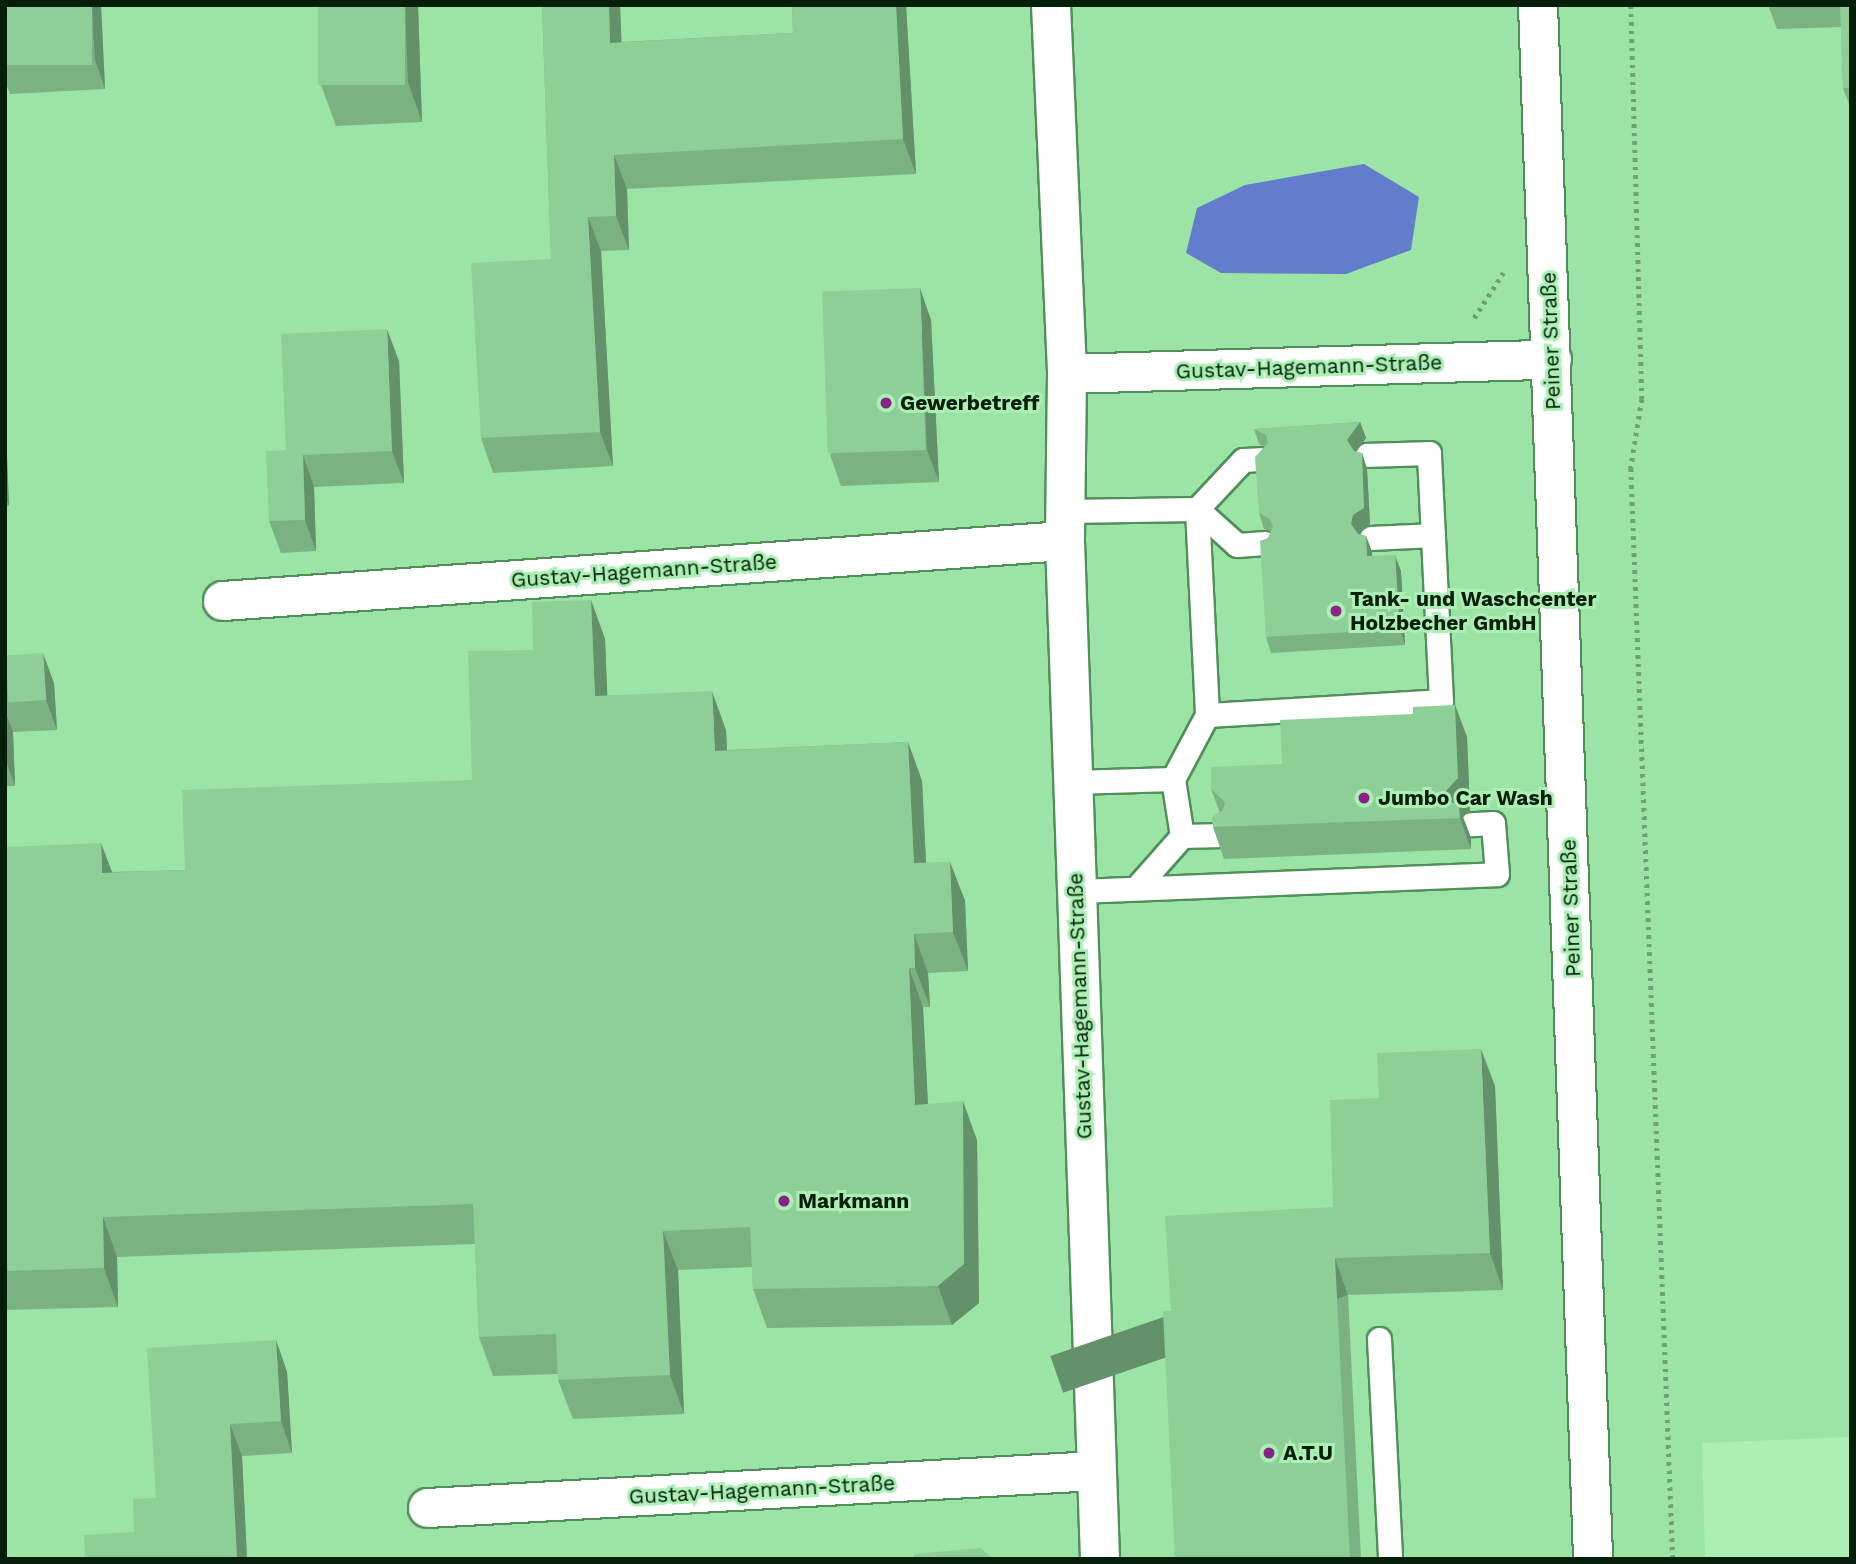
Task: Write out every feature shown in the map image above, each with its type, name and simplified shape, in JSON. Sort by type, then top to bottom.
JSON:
[{"type":"street","name":"Gustav-Hagemann-Straße","points":[[1051,5],[1067,374],[1065,526],[1100,1559]]},
{"type":"street","name":"Peiner Straße","points":[[1538,5],[1593,1559]]},
{"type":"street","name":"Gustav-Hagemann-Straße","points":[[1067,374],[1552,360]]},
{"type":"street","name":"Gustav-Hagemann-Straße","points":[[223,601],[1065,526]]},
{"type":"street","name":"Gustav-Hagemann-Straße","points":[[428,1508],[1096,1471]]},
{"type":"lane","points":[[1207,715],[1441,701],[1429,453],[1367,455]]},
{"type":"lane","points":[[1065,526],[1197,509],[1243,460],[1260,459]]},
{"type":"lane","points":[[1197,509],[1237,545],[1265,543]]},
{"type":"lane","points":[[1182,836],[1173,779],[1207,715],[1197,509]]},
{"type":"lane","points":[[1371,538],[1433,535]]},
{"type":"lane","points":[[1073,782],[1173,779]]},
{"type":"lane","points":[[1077,891],[1497,874],[1493,823],[1471,824]]},
{"type":"lane","points":[[1136,888],[1182,836],[1223,835]]},
{"type":"lane","points":[[1379,1339],[1390,1559]]},
{"type":"path","points":[[1631,5],[1642,399],[1631,468],[1673,1559]]},
{"type":"path","points":[[1433,363],[1473,319],[1505,269]]},
{"type":"shaded area","points":[[5,5],[1851,5],[1851,1437],[1702,1443],[1705,1559],[5,1559]]},
{"type":"water","points":[[1364,164],[1419,197],[1411,250],[1346,274],[1221,273],[1186,253],[1197,208],[1245,185]]},
{"type":"building","points":[[5,5],[92,5],[92,65],[5,65]]},
{"type":"building","points":[[318,5],[405,5],[405,85],[318,85]]},
{"type":"building","points":[[542,5],[609,5],[610,43],[793,33],[792,5],[896,5],[903,139],[614,155],[616,216],[588,217],[600,432],[481,438],[471,263],[551,259]]},
{"type":"building","points":[[1840,5],[1851,5],[1851,88],[1843,88]]},
{"type":"building","name":"Gewerbetreff","points":[[920,288],[926,450],[828,453],[822,291]]},
{"type":"building","points":[[387,329],[392,451],[303,455],[305,520],[269,521],[266,451],[286,450],[281,334]]},
{"type":"building","points":[[1360,422],[1347,440],[1354,451],[1362,453],[1364,508],[1353,515],[1351,524],[1358,534],[1366,536],[1367,556],[1395,555],[1400,629],[1266,637],[1260,541],[1268,538],[1273,527],[1270,519],[1259,513],[1255,457],[1268,443],[1266,435],[1254,429]]},
{"type":"building","points":[[591,600],[595,696],[712,691],[715,751],[908,742],[914,863],[950,862],[953,932],[914,934],[915,968],[909,968],[915,1105],[963,1101],[964,1264],[938,1286],[753,1289],[750,1227],[663,1231],[670,1375],[558,1380],[556,1334],[479,1337],[473,1204],[103,1217],[104,1268],[5,1271],[5,847],[101,843],[102,873],[185,870],[182,790],[472,780],[468,651],[533,650],[532,602]]},
{"type":"building","points":[[43,653],[46,700],[8,703],[5,656]]},
{"type":"building","name":"Jumbo Car Wash","points":[[1455,705],[1458,778],[1445,792],[1448,800],[1459,806],[1460,818],[1213,827],[1212,817],[1223,810],[1225,802],[1211,789],[1211,767],[1282,764],[1280,720],[1413,714],[1413,707]]},
{"type":"building","points":[[1481,1049],[1490,1253],[1335,1258],[1350,1559],[1175,1559],[1163,1311],[1171,1311],[1165,1216],[1333,1207],[1330,1100],[1379,1098],[1377,1053]]},
{"type":"building","points":[[276,1340],[281,1421],[230,1424],[237,1559],[85,1559],[84,1535],[134,1532],[133,1499],[156,1498],[147,1348]]},
{"type":"building","points":[[981,1548],[993,1559],[914,1559],[914,1554]]},
{"type":"place","name":"Gewerbetreff","points":[[886,403]]},
{"type":"place","name":"Tank- und Waschcenter Holzbecher GmbH","points":[[1336,611]]},
{"type":"place","name":"Jumbo Car Wash","points":[[1364,798]]},
{"type":"place","name":"Markmann","points":[[784,1201]]},
{"type":"place","name":"A.T.U","points":[[1269,1453]]}]
